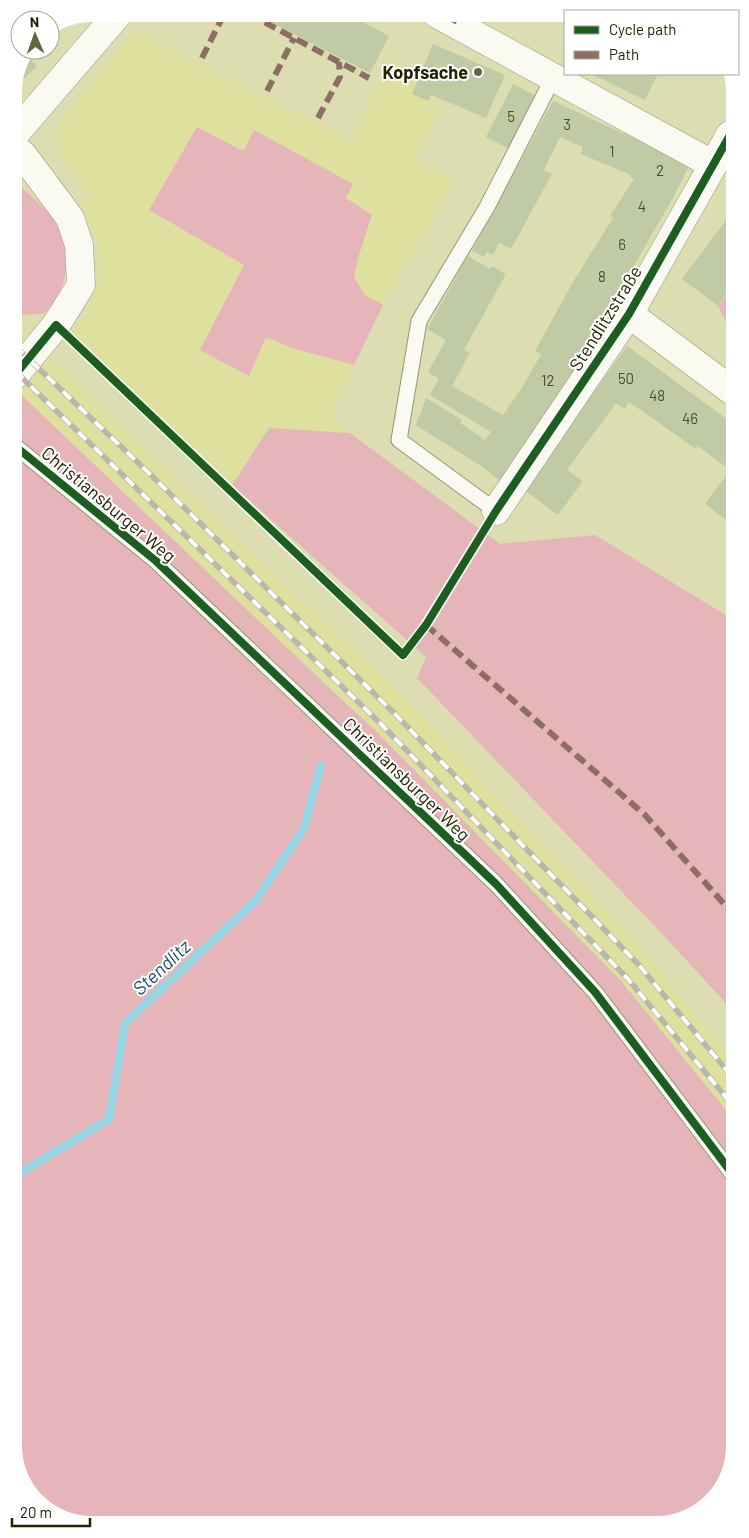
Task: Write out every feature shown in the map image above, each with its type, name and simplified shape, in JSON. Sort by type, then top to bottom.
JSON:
[{"type":"street","points":[[23,125],[111,22]]},
{"type":"street","points":[[453,23],[712,164]]},
{"type":"street","name":"Stendlitzstraße","points":[[496,511],[629,314],[726,141]]},
{"type":"street","points":[[23,155],[70,218],[79,245],[81,285],[56,325],[23,365]]},
{"type":"street","points":[[629,314],[726,386]]},
{"type":"lane","points":[[496,511],[399,440],[420,321],[487,207],[553,78]]},
{"type":"lane","name":"Christiansburger Weg","points":[[23,452],[156,561],[496,884],[595,992],[726,1165]]},
{"type":"shaded area","points":[[135,31],[351,141],[389,60],[420,73],[412,94],[441,108],[416,160],[455,180],[383,305],[365,296],[354,277],[358,258],[346,198],[254,130],[243,151],[149,210],[244,265],[249,376],[266,336],[292,348],[354,365],[330,417],[350,433],[269,428],[232,485],[72,334],[89,309],[97,287],[99,246],[93,227],[79,202],[88,195],[59,151],[57,137],[61,120]]},
{"type":"shaded area","points":[[197,127],[243,151],[254,130],[353,184],[346,198],[372,215],[354,277],[365,295],[383,305],[354,365],[292,348],[266,337],[249,376],[200,350],[244,265],[149,210]]},
{"type":"shaded area","points":[[23,189],[55,222],[65,246],[67,258],[66,270],[59,294],[43,314],[23,315]]},
{"type":"shaded area","points":[[726,296],[726,321],[718,306]]},
{"type":"shaded area","points":[[23,330],[407,701],[643,950],[726,1050],[726,1110],[622,982],[375,730],[23,396]]},
{"type":"shaded area","points":[[23,396],[375,730],[622,982],[726,1110],[726,1454],[715,1484],[703,1498],[683,1510],[656,1516],[88,1515],[70,1512],[46,1498],[40,1492],[28,1472],[22,1445]]},
{"type":"shaded area","points":[[269,428],[350,433],[500,544],[595,535],[726,615],[726,1003],[417,678],[426,657],[232,485]]},
{"type":"building","points":[[271,22],[364,22],[389,36],[370,73]]},
{"type":"building","points":[[433,44],[505,75],[486,118],[431,95],[428,101],[412,94]]},
{"type":"building","points":[[31,60],[37,66],[24,79],[25,75]]},
{"type":"building","points":[[593,75],[658,75],[645,100]]},
{"type":"building","points":[[513,84],[536,96],[509,149],[486,137]]},
{"type":"building","points":[[553,101],[690,164],[674,196],[552,409],[500,481],[484,468],[416,425],[426,398],[462,420],[460,423],[485,440],[491,432],[430,395],[439,379],[428,372],[446,340],[427,329],[468,256],[490,269],[492,266],[506,274],[464,350],[470,353],[452,386],[503,415],[522,388],[541,354],[535,351],[573,282],[613,218],[610,216],[634,179],[630,177],[631,175],[581,154],[583,147],[560,137],[544,170],[552,174],[511,249],[499,243],[493,255],[487,252],[484,257],[472,251]]},
{"type":"building","points":[[726,220],[726,295],[718,306],[682,279]]},
{"type":"building","points":[[627,346],[726,418],[726,467],[698,446],[696,449],[629,402],[625,409],[616,403],[567,470],[583,481],[558,515],[523,489]]},
{"type":"building","points":[[726,475],[726,520],[705,504]]},
{"type":"waterway","name":"Stendlitz","points":[[22,1171],[109,1119],[125,1023],[256,900],[304,828],[321,765]]},
{"type":"railway","points":[[23,353],[151,475],[394,713],[638,964],[726,1069]]},
{"type":"railway","points":[[23,379],[382,725],[628,979],[726,1097]]},
{"type":"marked path","points":[[202,58],[220,22]]},
{"type":"marked path","points":[[265,22],[369,78]]},
{"type":"marked path","points":[[267,91],[294,38]]},
{"type":"marked path","points":[[318,118],[340,77],[339,62]]},
{"type":"marked path","points":[[426,625],[644,814],[726,906]]},
{"type":"cycle path","points":[[23,365],[56,325],[403,655],[426,625],[496,511],[629,314],[726,142]]},
{"type":"cycle path","points":[[23,452],[156,561],[496,884],[595,992],[726,1165]]},
{"type":"place","name":"Kopfsache","points":[[478,72]]}]
